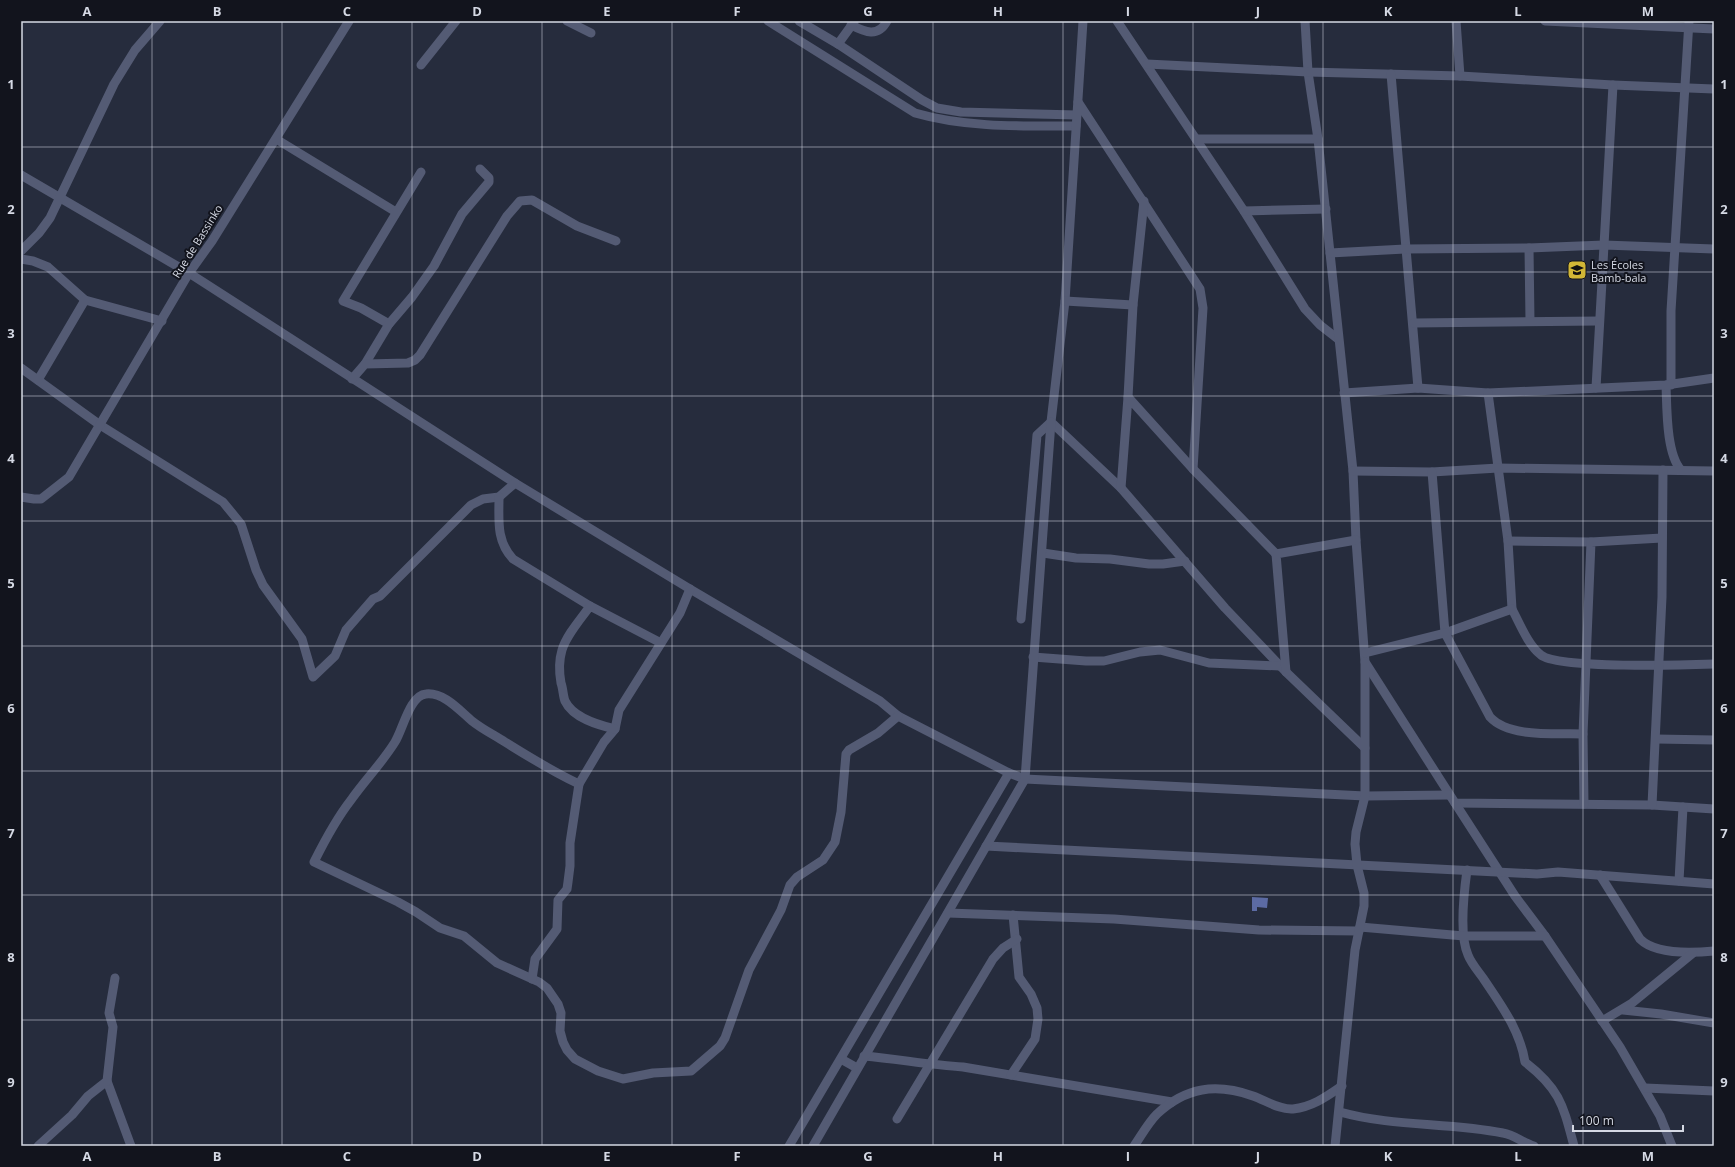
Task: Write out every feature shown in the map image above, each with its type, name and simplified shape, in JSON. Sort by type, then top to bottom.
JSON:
[{"type":"street","points":[[160,21],[135,50],[114,84],[46,223],[21,253],[33,261],[48,267],[85,300],[162,321]]},
{"type":"street","name":"Rue de Bassinko","points":[[21,497],[42,499],[69,476],[189,274],[276,139],[349,21]]},
{"type":"street","points":[[421,65],[456,21]]},
{"type":"street","points":[[567,21],[591,33]]},
{"type":"street","points":[[768,21],[915,113],[927,117],[987,125],[1076,126]]},
{"type":"street","points":[[799,21],[838,44],[922,100],[937,108],[961,112],[1077,114]]},
{"type":"street","points":[[838,44],[853,23],[873,33],[880,31],[887,21]]},
{"type":"street","points":[[813,1146],[1025,779],[1033,657],[1043,553],[1051,422],[1065,301],[1083,21]]},
{"type":"street","points":[[1117,21],[1244,211],[1306,309],[1320,325],[1338,339]]},
{"type":"street","points":[[1305,21],[1308,72],[1326,209],[1338,339],[1353,471],[1356,540],[1365,658],[1365,796],[1356,832],[1357,865],[1364,893],[1363,916],[1355,950],[1340,1112],[1335,1146]]},
{"type":"street","points":[[1456,21],[1460,76]]},
{"type":"street","points":[[1545,21],[1689,25],[1714,29]]},
{"type":"street","points":[[1681,470],[1673,456],[1668,424],[1668,385],[1676,248],[1678,180],[1686,88],[1689,25]]},
{"type":"street","points":[[1147,64],[1308,72],[1460,76],[1714,89]]},
{"type":"street","points":[[1391,74],[1405,249],[1414,323],[1418,388]]},
{"type":"street","points":[[1596,388],[1598,321],[1613,85]]},
{"type":"street","points":[[1078,102],[1200,289],[1202,300],[1193,469]]},
{"type":"street","points":[[276,139],[396,212]]},
{"type":"street","points":[[1196,139],[1318,139]]},
{"type":"street","points":[[352,379],[365,364],[389,324],[412,297],[434,266],[462,214],[490,182],[489,178],[480,169]]},
{"type":"street","points":[[389,324],[361,308],[343,301],[421,172]]},
{"type":"street","points":[[21,175],[189,274],[515,483],[690,589],[880,700],[898,716],[1009,773],[1025,779],[1365,796],[1449,795]]},
{"type":"street","points":[[365,364],[408,362],[415,360],[420,355],[507,216],[520,201],[532,200],[578,226],[616,241]]},
{"type":"street","points":[[1121,488],[1133,305],[1144,201]]},
{"type":"street","points":[[1244,211],[1326,209]]},
{"type":"street","points":[[1330,253],[1405,249],[1529,248],[1604,245],[1714,249]]},
{"type":"street","points":[[1529,248],[1530,321]]},
{"type":"street","points":[[38,380],[85,300]]},
{"type":"street","points":[[1065,301],[1133,305]]},
{"type":"street","points":[[1414,323],[1598,321]]},
{"type":"street","points":[[21,368],[100,425],[223,502],[241,524],[256,570],[264,585],[302,638],[312,677],[335,656],[346,630],[370,602],[380,596],[471,505],[483,499],[499,496],[515,483]]},
{"type":"street","points":[[1344,393],[1418,388],[1488,393],[1668,385],[1714,378]]},
{"type":"street","points":[[1488,393],[1508,541],[1512,609],[1534,649],[1542,657],[1555,661],[1614,665],[1714,664]]},
{"type":"street","points":[[1128,397],[1193,469],[1276,554],[1283,669]]},
{"type":"street","points":[[1051,422],[1121,488],[1225,608],[1283,669],[1366,748]]},
{"type":"street","points":[[1021,619],[1037,435],[1051,422]]},
{"type":"street","points":[[1353,471],[1432,472],[1498,468],[1714,471]]},
{"type":"street","points":[[1652,806],[1656,739],[1663,470]]},
{"type":"street","points":[[1432,472],[1445,633],[1490,717],[1497,724],[1506,729],[1583,734]]},
{"type":"street","points":[[499,496],[502,543],[506,552],[513,559],[590,606],[661,643]]},
{"type":"street","points":[[1508,541],[1591,542],[1662,538]]},
{"type":"street","points":[[1276,554],[1356,540]]},
{"type":"street","points":[[1584,804],[1583,734],[1591,542]]},
{"type":"street","points":[[1043,553],[1148,564],[1163,564],[1185,561]]},
{"type":"street","points":[[532,979],[535,959],[557,929],[558,900],[566,889],[568,882],[570,842],[579,784],[604,742],[614,729],[619,710],[680,613],[690,589]]},
{"type":"street","points":[[590,606],[570,634],[562,649],[560,663],[565,701],[576,713],[596,724],[614,729]]},
{"type":"street","points":[[1365,658],[1445,633],[1512,609]]},
{"type":"street","points":[[1033,657],[1104,661],[1140,652],[1160,650],[1210,663],[1283,669]]},
{"type":"street","points":[[1365,658],[1475,837],[1515,896],[1545,936],[1620,1047],[1660,1116],[1672,1146]]},
{"type":"street","points":[[579,784],[495,736],[441,697],[427,693],[419,696],[412,705],[403,729],[395,743],[369,779],[350,801],[330,830],[314,862],[398,902],[440,928],[464,936],[497,963],[532,979],[547,988],[553,995],[561,1013],[560,1031],[563,1042],[575,1059],[584,1065],[624,1079],[653,1073],[691,1071],[720,1046],[725,1038],[750,970],[781,910],[790,885],[797,877],[823,860],[835,842],[841,812],[846,754],[849,750],[878,733],[898,716]]},
{"type":"street","points":[[1656,739],[1714,740]]},
{"type":"street","points":[[789,1146],[1009,773]]},
{"type":"street","points":[[1455,803],[1584,804],[1714,809]]},
{"type":"street","points":[[1679,881],[1683,807]]},
{"type":"street","points":[[986,846],[1537,874],[1558,872],[1714,884]]},
{"type":"street","points":[[1467,870],[1463,894],[1464,936],[1468,955],[1513,1024],[1525,1054],[1525,1062],[1544,1077],[1562,1103],[1574,1146]]},
{"type":"street","points":[[1600,876],[1640,939],[1646,945],[1654,948],[1693,953],[1714,951]]},
{"type":"street","points":[[948,913],[1013,914],[1114,919],[1258,930],[1360,929],[1464,936],[1545,936]]},
{"type":"street","points":[[1011,1075],[1035,1039],[1038,1019],[1037,1008],[1032,994],[1019,977],[1017,939],[1013,914]]},
{"type":"street","points":[[897,1119],[993,959],[1003,948],[1017,939]]},
{"type":"street","points":[[1602,1021],[1623,1010],[1693,953]]},
{"type":"street","points":[[115,978],[109,1013],[113,1027],[107,1081],[131,1146]]},
{"type":"street","points":[[1623,1010],[1661,1014],[1714,1023]]},
{"type":"street","points":[[864,1056],[929,1065],[964,1067],[1172,1102]]},
{"type":"street","points":[[841,1059],[858,1068]]},
{"type":"street","points":[[38,1146],[72,1115],[88,1096],[107,1081]]},
{"type":"street","points":[[1134,1146],[1156,1115],[1172,1102],[1196,1091],[1213,1088],[1236,1090],[1279,1107],[1292,1109],[1317,1103],[1342,1086]]},
{"type":"street","points":[[1645,1088],[1714,1091]]},
{"type":"street","points":[[1340,1112],[1373,1119],[1448,1125],[1504,1133],[1534,1146]]},
{"type":"water","points":[[1252,897],[1268,898],[1267,908],[1257,907],[1257,911],[1252,911]]},
{"type":"place","name":"Les Écoles Bamb-bala","points":[[1577,270]]}]
